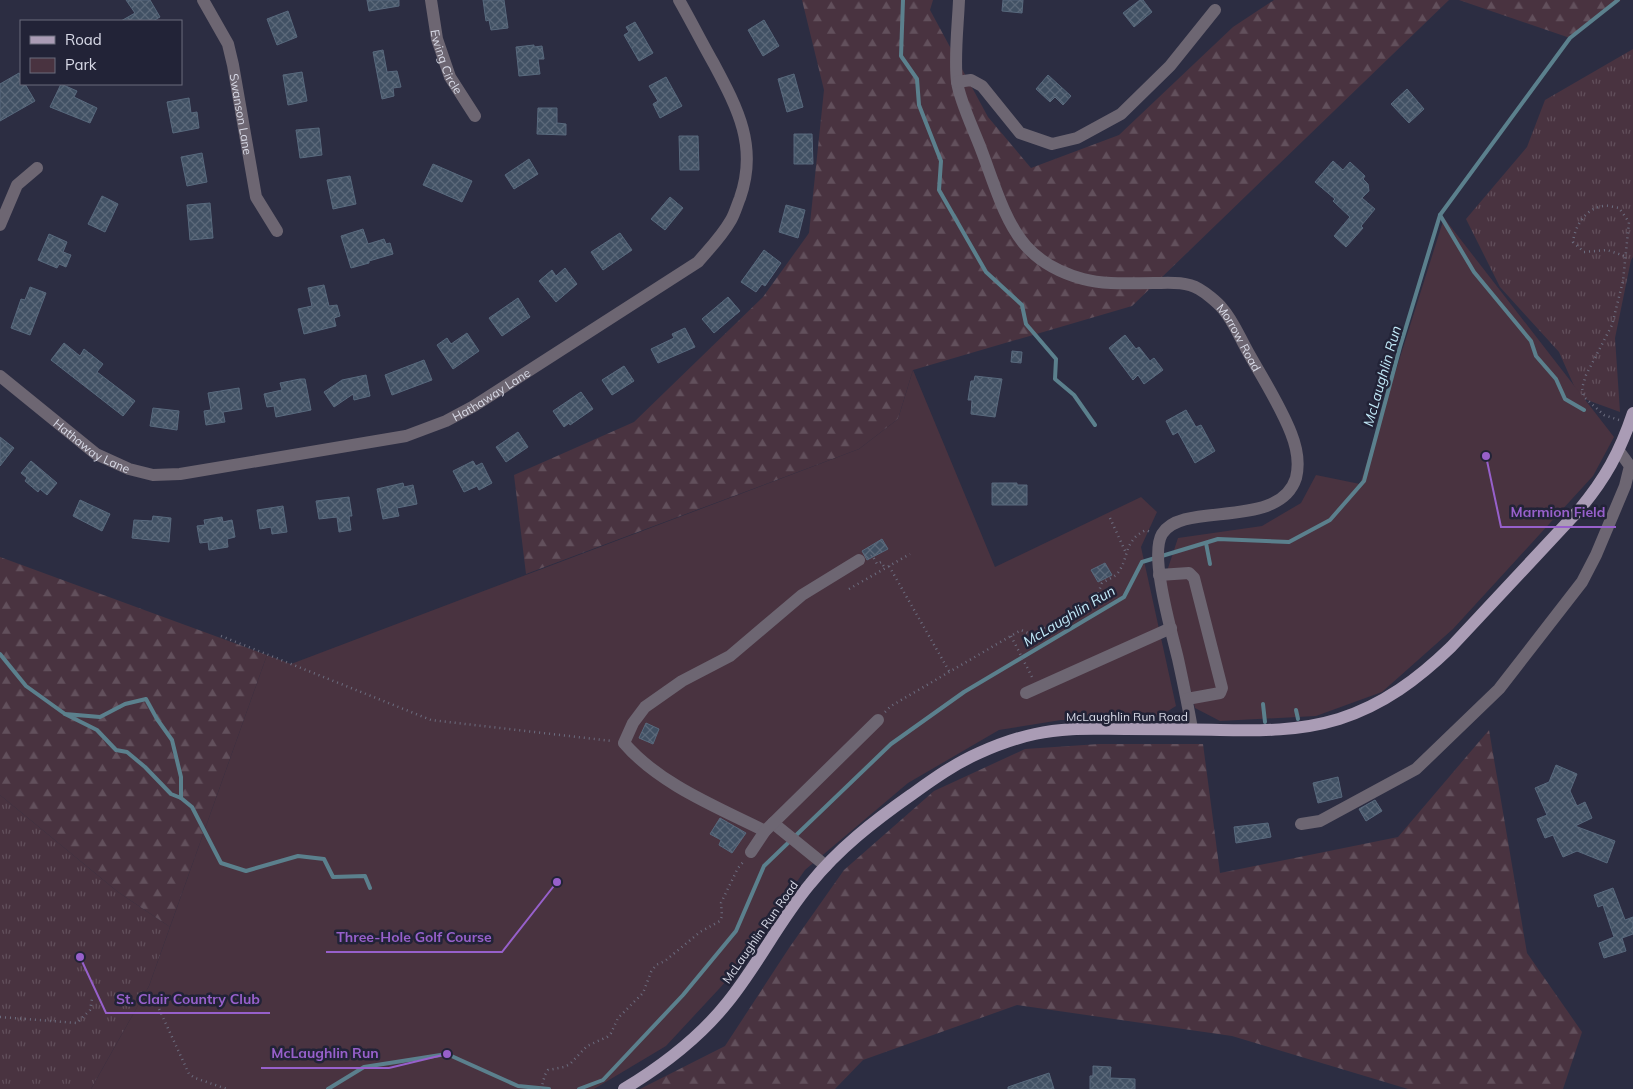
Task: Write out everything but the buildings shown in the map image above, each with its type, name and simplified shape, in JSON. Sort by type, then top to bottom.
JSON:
[{"type":"main road","name":"McLaughlin Run Road","points":[[624,1089],[684,1047],[727,1004],[760,958],[794,904],[826,866],[864,830],[926,784],[954,766],[998,745],[1035,734],[1057,730],[1102,728],[1264,730],[1311,726],[1338,720],[1360,712],[1395,694],[1429,668],[1451,647],[1598,488],[1619,451],[1631,418]]},
{"type":"street","name":"Swanson Lane","points":[[203,0],[228,44],[256,197],[277,231]]},
{"type":"street","name":"Ewing Circle","points":[[431,0],[437,39],[450,77],[476,116]]},
{"type":"street","name":"Hathaway Lane","points":[[0,376],[96,454],[129,469],[153,475],[180,474],[406,436],[446,421],[474,406],[698,262],[719,239],[733,218],[743,188],[747,163],[746,143],[742,124],[735,104],[679,0]]},
{"type":"street","name":"Morrow Road","points":[[959,0],[957,82],[1008,216],[1025,244],[1040,260],[1062,272],[1085,279],[1118,283],[1179,283],[1198,288],[1222,308],[1284,417],[1298,453],[1299,468],[1293,488],[1274,503],[1260,508],[1186,520],[1172,525],[1161,539]]},
{"type":"street","points":[[957,82],[971,80],[982,86],[1020,132],[1052,144],[1077,138],[1121,114],[1170,66],[1215,10]]},
{"type":"street","points":[[0,225],[17,185],[37,168]]},
{"type":"street","points":[[1301,824],[1320,821],[1416,769],[1499,689],[1582,582],[1596,556],[1625,486],[1630,466],[1619,451]]},
{"type":"street","points":[[1161,539],[1159,571],[1192,729]]},
{"type":"street","points":[[826,866],[797,843],[773,828],[691,794],[638,759],[624,742],[633,723],[645,708],[682,681],[730,656],[802,595],[859,560]]},
{"type":"street","points":[[1159,571],[1189,573],[1194,578],[1222,688],[1220,693],[1187,699]]},
{"type":"street","points":[[1026,693],[1171,628]]},
{"type":"street","points":[[751,852],[878,720]]},
{"type":"path","points":[[1625,256],[1607,250],[1584,252],[1573,242],[1574,230],[1588,212],[1603,205],[1619,208],[1629,222],[1623,281],[1612,325],[1586,375],[1582,388],[1584,397],[1604,415],[1631,418]]},
{"type":"path","points":[[1110,518],[1126,553]]},
{"type":"path","points":[[878,720],[891,706],[1010,636],[1021,630],[1033,635],[1097,596],[1102,583],[1114,577],[1121,567],[1134,538],[1140,533],[1146,530],[1161,539]]},
{"type":"path","points":[[849,589],[910,554]]},
{"type":"path","points":[[872,555],[877,564],[881,562],[885,568]]},
{"type":"path","points":[[889,566],[950,671]]},
{"type":"path","points":[[221,636],[431,720],[624,742]]},
{"type":"path","points":[[1010,636],[1030,672]]},
{"type":"path","points":[[541,1089],[544,1075],[548,1070],[570,1064],[587,1046],[607,1037],[611,1033],[618,1018],[643,993],[651,972],[656,965],[665,961],[700,932],[720,921],[722,916],[721,903],[738,868],[751,852]]},
{"type":"path","points":[[0,1017],[76,1023],[90,1010],[92,999]]},
{"type":"path","points":[[155,1000],[189,1074],[195,1078],[227,1089]]},
{"type":"green space","points":[[802,0],[933,0],[930,10],[988,117],[1031,168],[1119,135],[1233,27],[1274,0],[1449,0],[1132,306],[913,370],[898,419],[859,449],[526,574],[514,475],[634,422],[763,297],[809,233],[824,90]]},
{"type":"green space","points":[[1459,0],[1621,0],[1570,38]]},
{"type":"green space","points":[[1633,49],[1633,257],[1615,338],[1620,412],[1579,397],[1559,352],[1500,287],[1466,219],[1527,147],[1545,100]]},
{"type":"green space","points":[[1444,218],[1614,437],[1593,476],[1453,629],[1382,692],[1316,716],[1220,721],[1195,708],[1164,580],[1178,538],[1262,526],[1301,503],[1316,475],[1360,484]]},
{"type":"green space","points":[[913,370],[995,567],[1141,497],[1157,512],[1141,547],[1176,706],[1152,721],[1061,720],[999,730],[908,783],[805,870],[731,976],[666,1046],[594,1089],[91,1089],[149,986],[267,655],[291,664],[859,449],[898,419]]},
{"type":"green space","points":[[0,557],[267,655],[170,927],[118,892],[0,795]]},
{"type":"green space","points":[[1489,730],[1527,953],[1582,1032],[1563,1089],[1408,1089],[1232,1036],[1017,1005],[863,1060],[835,1089],[640,1089],[725,1046],[789,948],[844,870],[934,791],[1025,749],[1099,744],[1203,744],[1220,873],[1398,837]]},
{"type":"green space","points":[[0,795],[118,892],[170,927],[149,986],[91,1089],[0,1089]]},
{"type":"waterway","points":[[903,0],[901,56],[917,79],[919,105],[941,161],[939,190],[986,272],[1022,305],[1026,324],[1056,359],[1055,379],[1074,395],[1095,425]]},
{"type":"waterway","name":"McLaughlin Run","points":[[579,1089],[603,1080],[683,995],[736,931],[764,866],[891,744],[964,692],[1124,597],[1142,562],[1218,539],[1289,542],[1330,520],[1364,481],[1400,347],[1440,215],[1570,38],[1618,0]]},
{"type":"waterway","points":[[1440,215],[1474,272],[1531,341],[1536,356],[1556,379],[1565,399],[1584,410]]},
{"type":"waterway","points":[[1206,543],[1210,564]]},
{"type":"waterway","points":[[0,654],[26,686],[65,714],[100,717],[125,704],[146,699],[172,740],[181,777],[181,798]]},
{"type":"waterway","points":[[1263,704],[1265,722]]},
{"type":"waterway","points":[[1296,710],[1298,719]]},
{"type":"waterway","points":[[65,714],[97,730],[116,750],[127,752],[145,767],[171,794],[181,798],[192,807],[221,863],[246,871],[298,856],[324,859],[333,877],[365,876],[370,888]]},
{"type":"waterway","name":"McLaughlin Run","points":[[328,1089],[364,1067],[447,1054],[518,1086],[549,1089]]},
{"type":"place","name":"Marmion Field","points":[[1486,456]]},
{"type":"place","name":"Three-Hole Golf Course","points":[[557,882]]},
{"type":"place","name":"St. Clair Country Club","points":[[80,957]]},
{"type":"place","name":"McLaughlin Run","points":[[447,1054]]}]
